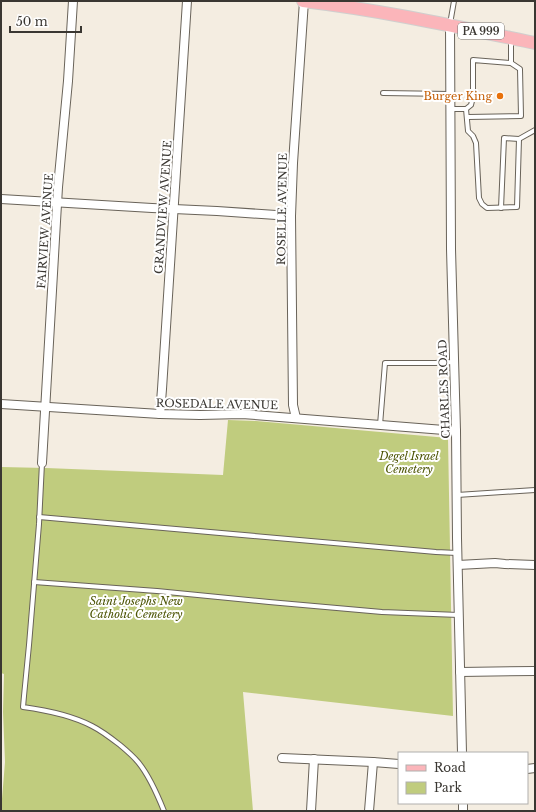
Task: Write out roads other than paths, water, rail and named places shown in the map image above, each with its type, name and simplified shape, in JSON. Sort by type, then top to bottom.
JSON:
[{"type":"main road","name":"PA 999","points":[[304,1],[352,4],[535,43]]},
{"type":"street","name":"FAIRVIEW AVENUE","points":[[42,463],[58,187],[68,81],[73,1]]},
{"type":"street","name":"GRANDVIEW AVENUE","points":[[160,414],[188,1]]},
{"type":"street","name":"ROSELLE AVENUE","points":[[296,418],[293,405],[291,216],[293,163],[304,1]]},
{"type":"street","name":"CHARLES ROAD","points":[[450,24],[451,249],[462,752]]},
{"type":"street","points":[[1,199],[291,216]]},
{"type":"street","name":"ROSEDALE AVENUE","points":[[1,404],[160,414],[242,414],[456,430]]},
{"type":"street","points":[[458,565],[495,563],[535,565]]},
{"type":"street","points":[[460,672],[535,671]]},
{"type":"street","points":[[282,758],[398,764]]},
{"type":"street","points":[[311,811],[314,760]]},
{"type":"street","points":[[369,811],[373,762]]},
{"type":"lane","points":[[450,24],[454,1]]},
{"type":"lane","points":[[511,38],[511,63]]},
{"type":"lane","points":[[450,109],[466,109],[471,105],[473,97],[473,60],[511,63],[520,69],[521,116],[468,117]]},
{"type":"lane","points":[[383,93],[450,94]]},
{"type":"lane","points":[[466,109],[468,117],[468,131],[473,136],[476,143],[479,198],[482,204],[487,208],[517,207],[519,139]]},
{"type":"lane","points":[[501,208],[504,138],[519,139],[535,130]]},
{"type":"lane","points":[[380,425],[385,363],[454,362]]},
{"type":"lane","points":[[42,463],[24,707],[62,715],[91,725],[108,736],[125,749],[138,762],[159,797],[164,811]]},
{"type":"lane","points":[[457,494],[535,490]]},
{"type":"lane","points":[[39,517],[458,553]]},
{"type":"lane","points":[[34,582],[157,591],[382,612],[459,615]]},
{"type":"place","name":"Burger King","points":[[500,96]]},
{"type":"park label","name":"Degel Israel Cemetery","points":[[409,462]]},
{"type":"park label","name":"Saint Josephs New Catholic Cemetery","points":[[136,607]]}]
